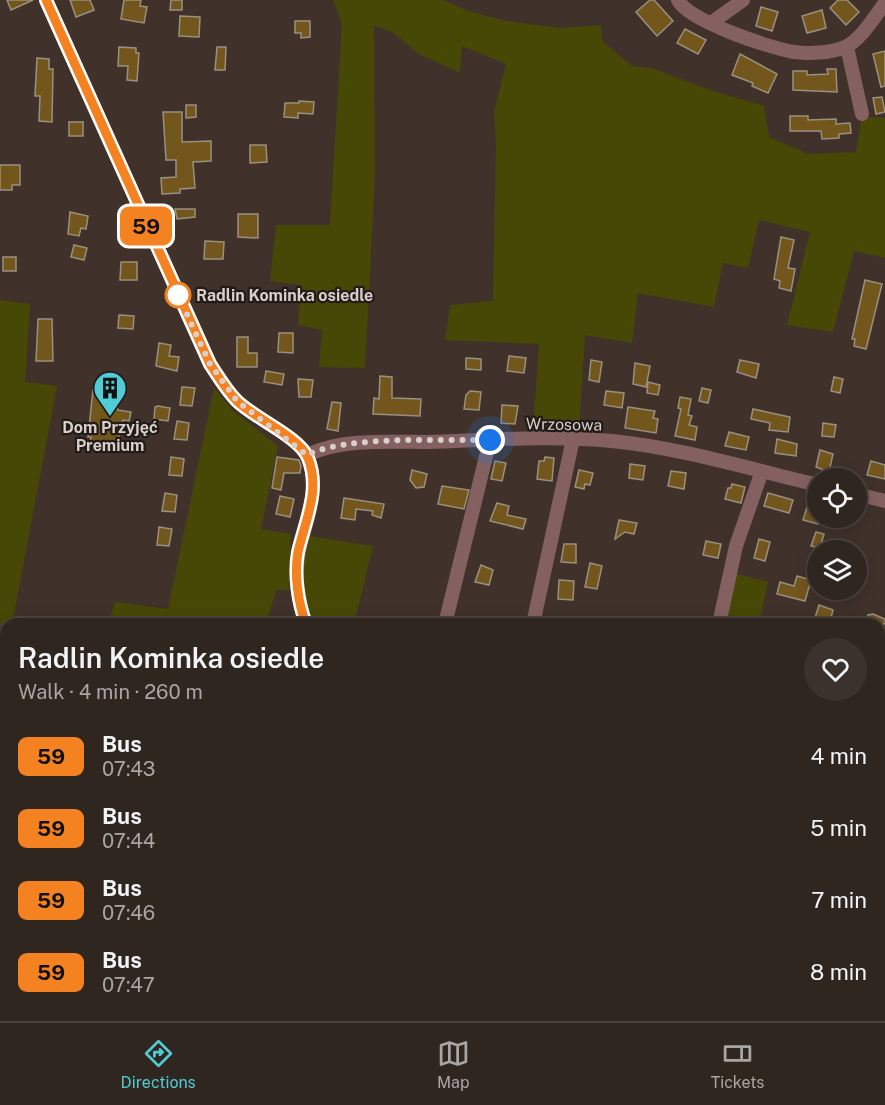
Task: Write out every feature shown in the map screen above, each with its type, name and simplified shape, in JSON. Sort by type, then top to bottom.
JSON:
[{"type":"street","points":[[46,0],[210,364],[237,401],[307,455],[313,474],[313,495],[298,554],[297,580],[304,618]]},
{"type":"street","points":[[678,0],[682,7],[711,23],[754,40],[795,52],[827,52],[847,47],[885,3]]},
{"type":"street","points":[[711,23],[743,0]]},
{"type":"street","points":[[847,47],[862,114]]},
{"type":"street","points":[[534,618],[573,439]]},
{"type":"street","name":"Wrzosowa","points":[[307,455],[322,449],[359,443],[573,439],[613,441],[807,482]]},
{"type":"street","points":[[446,618],[490,440]]},
{"type":"street","points":[[720,618],[736,546],[762,471]]},
{"type":"street","points":[[867,497],[885,501]]},
{"type":"shaded area","points":[[333,0],[443,0],[468,11],[506,21],[561,28],[601,25],[602,41],[632,66],[651,68],[713,91],[764,106],[769,137],[808,154],[856,152],[862,117],[885,118],[885,258],[854,251],[833,332],[787,325],[810,232],[759,220],[748,268],[723,263],[714,307],[638,293],[632,343],[585,335],[579,429],[533,428],[539,344],[445,340],[450,305],[493,301],[496,143],[494,112],[506,64],[462,46],[460,73],[419,54],[394,33],[374,25],[375,175],[365,368],[319,367],[322,330],[298,325],[301,285],[270,281],[276,225],[330,225],[342,23]]},
{"type":"shaded area","points":[[0,300],[30,304],[25,382],[57,386],[13,618],[0,618]]},
{"type":"shaded area","points":[[214,388],[233,411],[278,446],[261,529],[291,534],[289,590],[276,590],[268,618],[110,618],[115,602],[168,609]]},
{"type":"shaded area","points":[[309,536],[373,546],[355,618],[312,618],[301,576]]},
{"type":"shaded area","points":[[738,574],[768,582],[760,618],[725,618],[733,576]]},
{"type":"building","points":[[7,0],[33,0],[11,10]]},
{"type":"building","points":[[70,0],[90,0],[94,10],[76,17]]},
{"type":"building","points":[[124,0],[141,0],[140,6],[147,7],[144,23],[121,19]]},
{"type":"building","points":[[171,0],[182,0],[182,10],[170,10]]},
{"type":"building","points":[[650,0],[654,0],[673,21],[657,36],[636,12]]},
{"type":"building","points":[[838,0],[847,0],[859,12],[846,25],[830,8]]},
{"type":"building","points":[[761,7],[778,12],[772,31],[756,26]]},
{"type":"building","points":[[822,10],[826,28],[807,33],[802,16]]},
{"type":"building","points":[[180,16],[200,17],[199,37],[179,36]]},
{"type":"building","points":[[295,21],[310,21],[310,37],[301,38],[301,33],[295,33]]},
{"type":"building","points":[[685,29],[706,40],[698,54],[677,43]]},
{"type":"building","points":[[119,47],[136,48],[136,53],[139,53],[137,81],[127,80],[128,66],[118,66]]},
{"type":"building","points":[[217,47],[226,47],[225,70],[215,70]]},
{"type":"building","points":[[885,51],[885,86],[881,87],[873,54]]},
{"type":"building","points":[[740,54],[777,74],[768,93],[752,86],[753,83],[732,75]]},
{"type":"building","points":[[37,58],[49,59],[49,69],[53,69],[52,122],[39,121],[40,96],[35,96]]},
{"type":"building","points":[[827,69],[836,69],[837,92],[793,90],[793,71],[807,71],[807,75],[828,74]]},
{"type":"building","points":[[882,97],[885,112],[876,114],[873,98]]},
{"type":"building","points":[[299,101],[314,102],[313,114],[298,113],[298,118],[284,117],[285,103],[299,103]]},
{"type":"building","points":[[186,105],[196,105],[196,117],[186,118]]},
{"type":"building","points":[[163,112],[182,112],[182,142],[211,141],[211,161],[193,162],[195,188],[180,189],[180,193],[162,194],[161,178],[176,177],[176,160],[166,160]]},
{"type":"building","points":[[790,116],[808,116],[808,120],[836,119],[836,124],[850,123],[851,133],[839,134],[839,138],[822,139],[821,131],[790,131]]},
{"type":"building","points":[[69,122],[83,122],[83,136],[69,136]]},
{"type":"building","points":[[250,145],[266,145],[267,162],[250,163]]},
{"type":"building","points":[[0,165],[20,165],[20,185],[12,185],[12,190],[0,190]]},
{"type":"building","points":[[175,209],[195,209],[195,217],[177,219]]},
{"type":"building","points":[[70,212],[88,216],[86,229],[81,228],[79,236],[68,234]]},
{"type":"building","points":[[238,214],[258,214],[258,238],[238,237]]},
{"type":"building","points":[[781,237],[794,240],[788,268],[795,269],[791,291],[779,288],[780,281],[774,279]]},
{"type":"building","points":[[205,241],[224,242],[223,259],[204,259]]},
{"type":"building","points":[[74,245],[87,248],[84,260],[71,257]]},
{"type":"building","points":[[3,257],[16,257],[16,271],[3,271]]},
{"type":"building","points":[[121,262],[137,262],[137,280],[120,280]]},
{"type":"building","points":[[865,280],[882,284],[866,349],[854,346],[855,339],[852,339]]},
{"type":"building","points":[[119,315],[134,316],[133,329],[118,328]]},
{"type":"building","points":[[38,319],[52,319],[53,361],[36,361]]},
{"type":"building","points":[[279,333],[293,333],[293,353],[278,352]]},
{"type":"building","points":[[237,337],[248,337],[248,353],[257,353],[257,367],[237,367]]},
{"type":"building","points":[[159,343],[171,345],[169,356],[179,357],[177,371],[156,366]]},
{"type":"building","points":[[509,356],[526,358],[524,373],[507,371]]},
{"type":"building","points":[[466,358],[481,359],[481,370],[466,369]]},
{"type":"building","points":[[591,360],[602,362],[599,382],[589,380]]},
{"type":"building","points":[[740,360],[759,364],[756,378],[737,372]]},
{"type":"building","points":[[635,363],[650,366],[646,387],[633,384]]},
{"type":"building","points":[[266,371],[284,374],[282,385],[264,382]]},
{"type":"building","points":[[380,376],[392,377],[392,398],[421,399],[420,416],[373,414],[374,398],[379,399]]},
{"type":"building","points":[[834,377],[843,379],[840,393],[831,391]]},
{"type":"building","points":[[298,379],[313,380],[311,397],[299,397]]},
{"type":"building","points":[[648,382],[660,385],[658,395],[647,393]]},
{"type":"building","points":[[182,387],[195,388],[192,406],[180,405]]},
{"type":"building","name":"Dom Przyjęć Premium","points":[[111,388],[115,390],[114,400],[118,410],[131,412],[129,421],[123,420],[116,448],[101,449],[97,445],[90,444],[91,437],[88,437],[93,390]]},
{"type":"building","points":[[702,388],[711,390],[708,403],[699,401]]},
{"type":"building","points":[[470,391],[481,392],[479,410],[464,409],[466,395]]},
{"type":"building","points":[[606,391],[624,393],[622,408],[604,405]]},
{"type":"building","points":[[680,397],[691,399],[688,415],[692,416],[689,425],[697,427],[695,440],[675,436],[681,409],[678,408]]},
{"type":"building","points":[[332,402],[341,403],[338,431],[327,429]]},
{"type":"building","points":[[502,405],[518,406],[515,424],[501,423]]},
{"type":"building","points":[[155,407],[170,408],[168,421],[154,419]]},
{"type":"building","points":[[628,407],[655,411],[653,418],[658,419],[656,433],[625,428]]},
{"type":"building","points":[[753,409],[790,417],[788,432],[769,430],[770,423],[751,419]]},
{"type":"building","points":[[177,421],[189,423],[187,440],[174,439]]},
{"type":"building","points":[[823,423],[836,425],[834,437],[822,436]]},
{"type":"building","points":[[729,432],[749,437],[746,450],[725,446]]},
{"type":"building","points":[[777,439],[797,444],[796,456],[775,453]]},
{"type":"building","points":[[820,450],[833,454],[830,468],[816,467]]},
{"type":"building","points":[[171,457],[184,459],[182,476],[169,475]]},
{"type":"building","points":[[277,457],[299,460],[301,466],[300,473],[284,473],[281,490],[272,488]]},
{"type":"building","points":[[545,457],[554,458],[552,481],[537,479],[539,461],[544,461]]},
{"type":"building","points":[[495,461],[506,463],[502,481],[491,479]]},
{"type":"building","points":[[871,461],[885,465],[885,479],[867,475]]},
{"type":"building","points":[[630,464],[645,466],[643,480],[629,478]]},
{"type":"building","points":[[412,470],[427,474],[424,487],[416,488],[410,480]]},
{"type":"building","points":[[579,470],[593,473],[590,485],[585,484],[584,489],[575,487]]},
{"type":"building","points":[[671,471],[686,473],[684,489],[668,486]]},
{"type":"building","points":[[732,484],[745,487],[741,503],[725,499],[728,488],[731,488]]},
{"type":"building","points":[[442,486],[469,490],[464,509],[438,504]]},
{"type":"building","points":[[165,493],[177,495],[175,512],[162,511]]},
{"type":"building","points":[[768,493],[793,500],[789,513],[764,506]]},
{"type":"building","points":[[280,496],[294,499],[290,517],[276,514]]},
{"type":"building","points":[[344,498],[384,504],[381,518],[372,515],[373,511],[356,509],[355,520],[341,518]]},
{"type":"building","points":[[497,503],[509,506],[507,515],[526,519],[523,529],[490,521]]},
{"type":"building","points":[[807,507],[807,521],[803,520]]},
{"type":"building","points":[[619,520],[637,523],[634,534],[625,532],[615,539]]},
{"type":"building","points":[[159,527],[172,529],[169,546],[157,545]]},
{"type":"building","points":[[816,532],[824,534],[822,540],[813,540]]},
{"type":"building","points":[[759,539],[770,542],[765,561],[754,558]]},
{"type":"building","points":[[706,541],[721,544],[718,558],[703,555]]},
{"type":"building","points":[[564,544],[576,544],[576,563],[561,562]]},
{"type":"building","points":[[590,563],[602,566],[597,589],[585,587]]},
{"type":"building","points":[[481,565],[493,570],[489,585],[475,582]]},
{"type":"building","points":[[797,576],[807,579],[805,601],[777,594],[780,582],[794,586]]},
{"type":"building","points":[[559,580],[574,581],[573,600],[558,599]]},
{"type":"building","points":[[819,605],[833,610],[831,618],[815,618]]},
{"type":"building","points":[[873,614],[883,618],[867,618],[868,615]]},
{"type":"bus line","name":"59","points":[[46,0],[210,364],[237,401],[290,439],[307,455],[313,474],[313,495],[298,554],[297,580],[304,618]]},
{"type":"place","name":"Radlin Kominka osiedle","points":[[178,295]]},
{"type":"place","name":"Dom Przyjęć Premium","points":[[110,417]]},
{"type":"route","points":[[178,295],[210,364],[237,401],[290,439],[307,455],[322,449],[359,443],[490,440]]}]
